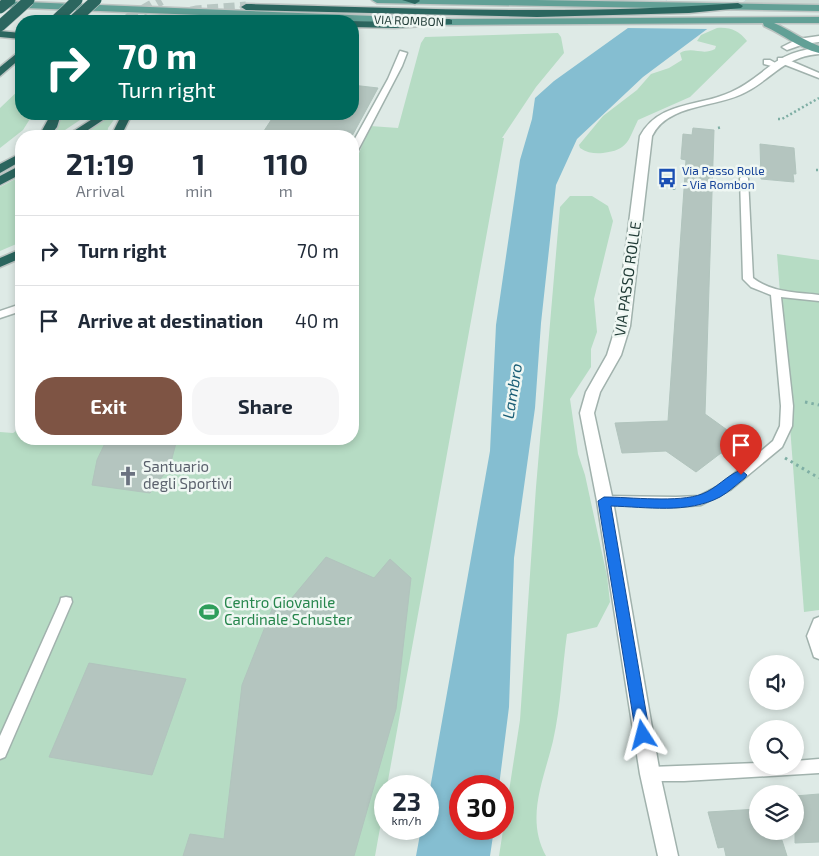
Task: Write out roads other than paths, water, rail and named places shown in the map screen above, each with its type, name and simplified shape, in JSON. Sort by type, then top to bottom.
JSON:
[{"type":"highway","points":[[0,8],[10,0]]},
{"type":"highway","points":[[0,26],[29,0]]},
{"type":"highway","points":[[61,15],[77,0]]},
{"type":"highway","points":[[80,15],[96,0]]},
{"type":"highway","points":[[246,7],[537,14],[738,6]]},
{"type":"highway","points":[[359,24],[395,25],[449,22]]},
{"type":"highway","points":[[0,34],[15,35]]},
{"type":"highway","points":[[0,73],[15,59]]},
{"type":"highway","points":[[82,130],[97,120]]},
{"type":"highway","points":[[0,169],[15,160]]},
{"type":"highway","points":[[0,181],[15,172]]},
{"type":"highway","points":[[0,262],[15,256]]},
{"type":"main road","name":"VIA ROMBON","points":[[378,0],[655,8]]},
{"type":"main road","name":"VIA ROMBON","points":[[0,4],[274,15]]},
{"type":"main road","points":[[738,6],[819,8]]},
{"type":"main road","name":"VIA ROMBON","points":[[359,18],[449,22],[819,20]]},
{"type":"main road","points":[[738,20],[777,27],[798,42],[819,51]]},
{"type":"street","points":[[798,42],[819,39]]},
{"type":"street","name":"VIA PASSO ROLLE","points":[[668,856],[650,774],[604,501],[587,413],[593,392],[614,355],[623,326],[647,132],[653,123],[661,117],[731,96],[749,85],[774,62],[779,52],[798,42]]},
{"type":"street","name":"VIA PASSO ROLLE","points":[[774,62],[802,52],[819,51]]},
{"type":"lane","points":[[359,138],[396,74],[403,53]]},
{"type":"lane","points":[[774,62],[819,76]]},
{"type":"lane","points":[[744,178],[748,279],[754,285],[776,293],[819,298]]},
{"type":"lane","points":[[604,501],[676,502],[700,500],[726,487],[771,450],[783,436],[787,416],[776,293]]},
{"type":"lane","points":[[0,315],[15,309]]},
{"type":"lane","points":[[0,752],[66,602]]},
{"type":"lane","points":[[819,623],[814,636],[819,653]]},
{"type":"lane","points":[[650,774],[684,774],[819,766]]},
{"type":"water","name":"Lambro","points":[[667,0],[746,0],[643,77],[577,139],[556,185],[541,323],[535,408],[514,558],[509,707],[500,775],[449,775],[449,840],[492,840],[490,856],[416,856],[419,840],[439,840],[439,775],[432,775],[490,451],[496,325],[520,160],[532,119],[535,98],[554,81]]},
{"type":"tunnel","points":[[135,15],[161,0]]},
{"type":"tunnel","points":[[180,15],[196,11],[246,7]]},
{"type":"place","name":"Via Passo Rolle - Via Rombon","points":[[667,178]]},
{"type":"place","name":"Santuario degli Sportivi","points":[[128,476]]},
{"type":"place","name":"Centro Giovanile Cardinale Schuster","points":[[209,612]]}]
